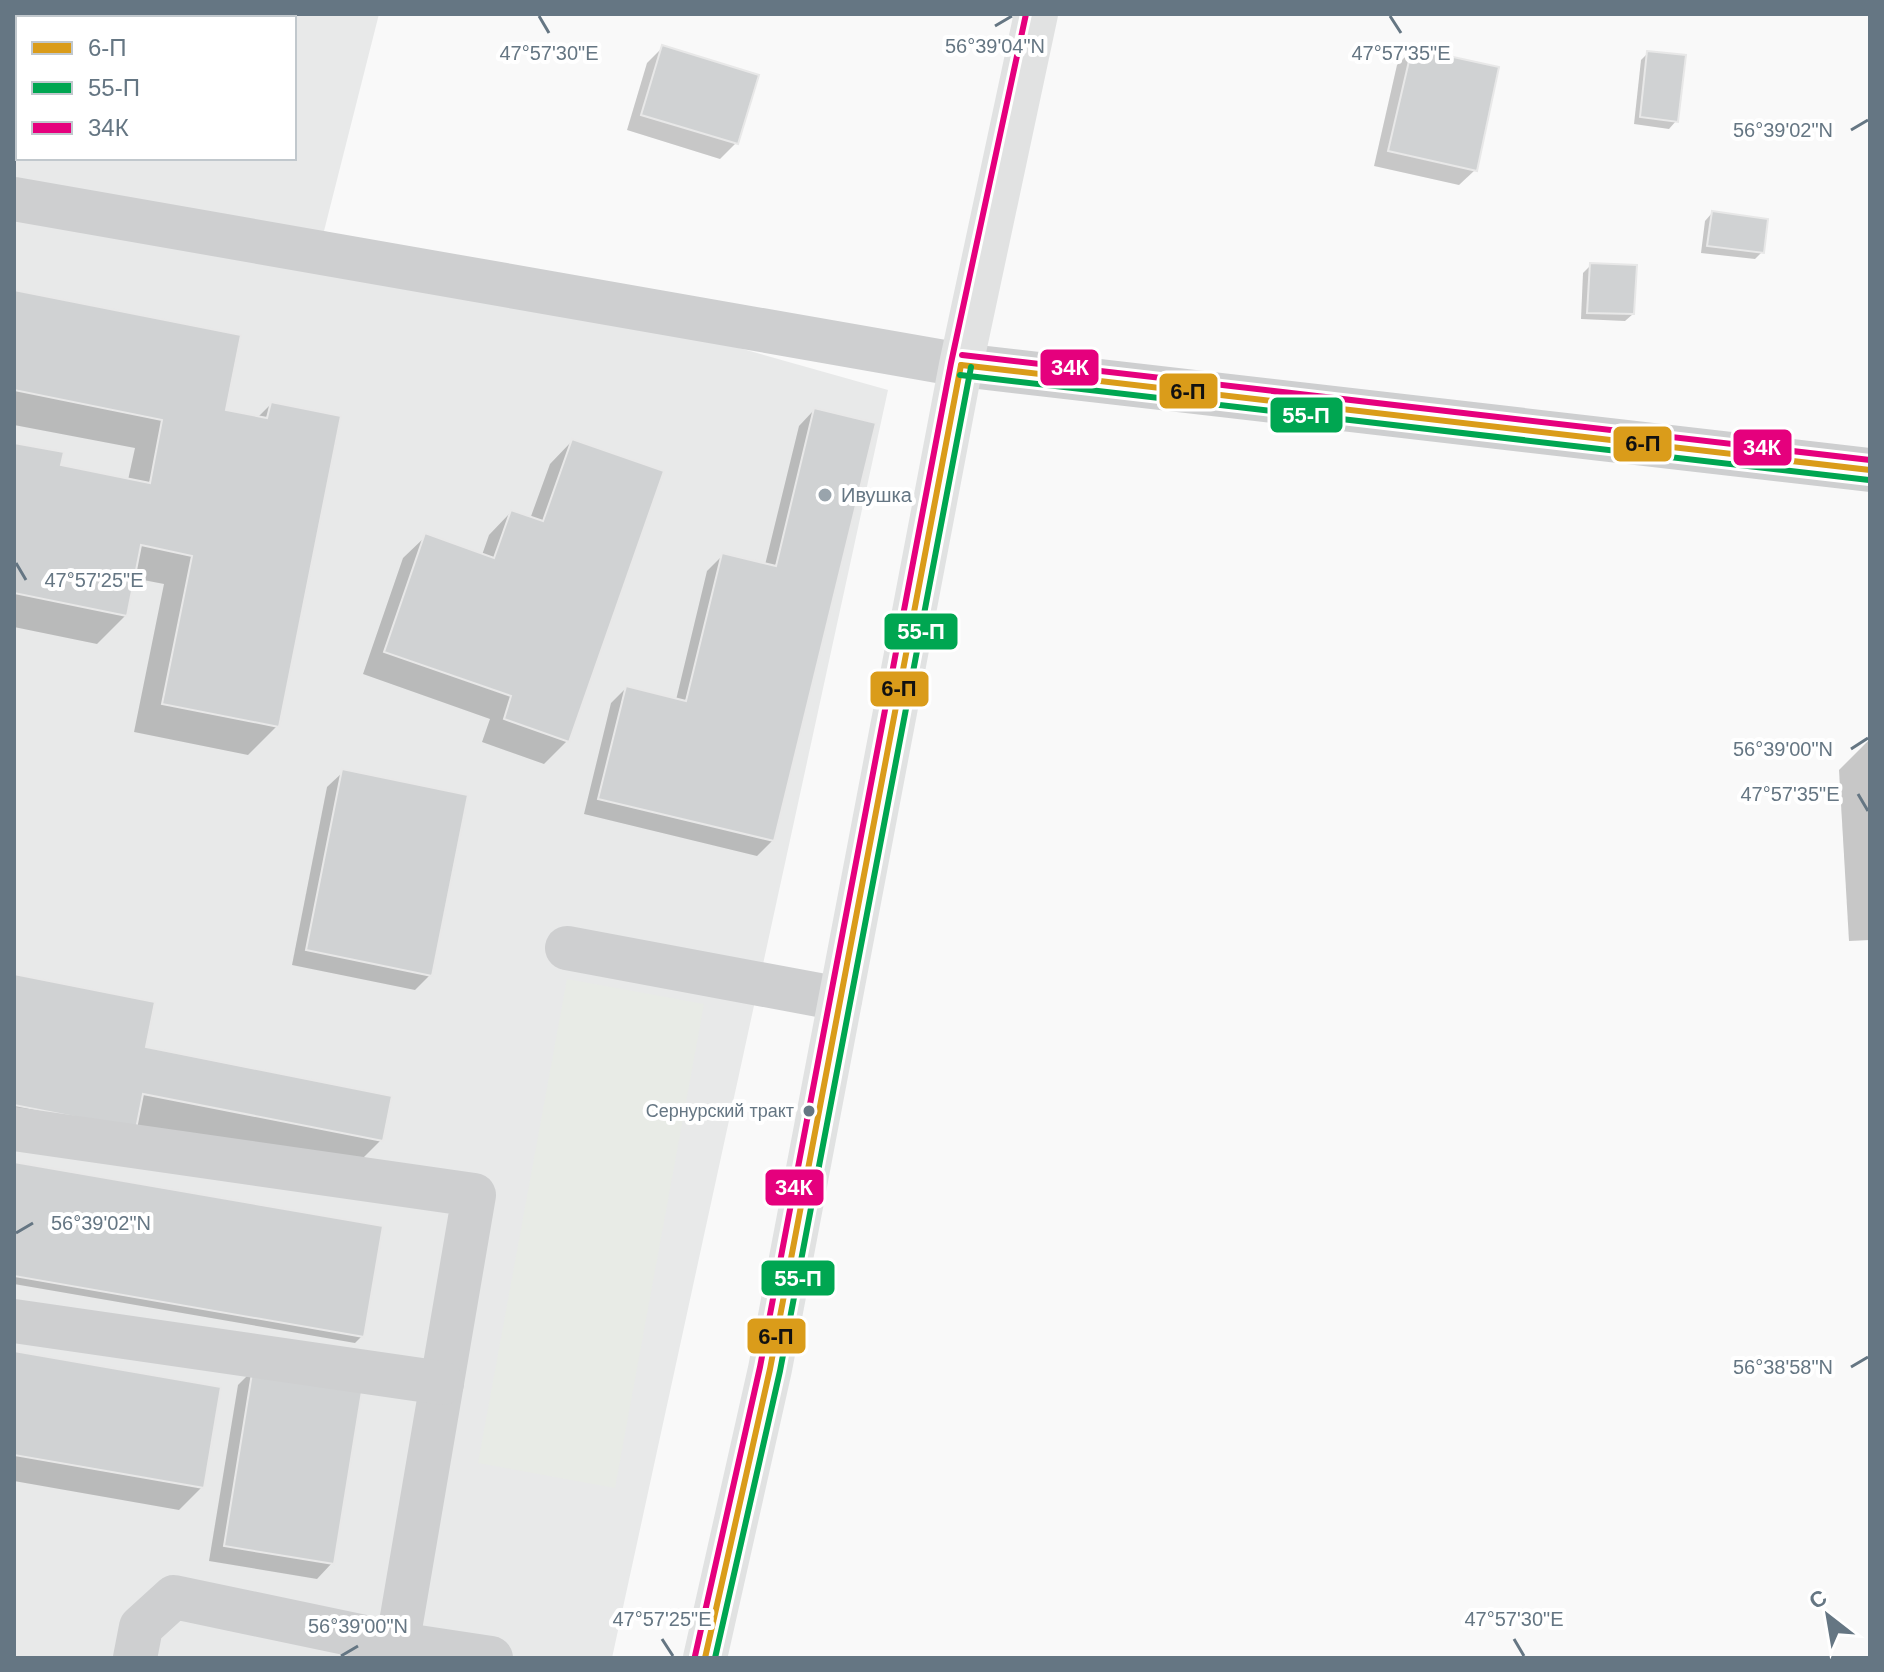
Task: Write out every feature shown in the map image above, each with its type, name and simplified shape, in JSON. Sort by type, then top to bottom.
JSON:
[{"type":"main road","points":[[705,1658],[770,1369],[961,365],[1036,14]]},
{"type":"street","points":[[14,199],[961,365],[1870,470]]},
{"type":"street","points":[[567,948],[840,999]]},
{"type":"street","points":[[14,1129],[474,1195],[396,1651]]},
{"type":"street","points":[[14,1321],[442,1383]]},
{"type":"street","points":[[135,1658],[141,1627],[174,1597],[396,1651],[491,1658]]},
{"type":"shaded area","points":[[14,14],[379,14],[324,231],[888,390],[612,1658],[14,1658]]},
{"type":"shaded area","points":[[567,979],[704,1004],[615,1488],[478,1463]]},
{"type":"building","points":[[662,45],[759,75],[738,144],[641,115]]},
{"type":"building","points":[[1412,48],[1499,67],[1477,171],[1388,151]]},
{"type":"building","points":[[1647,51],[1686,55],[1678,122],[1640,117]]},
{"type":"building","points":[[1712,211],[1768,219],[1764,253],[1707,246]]},
{"type":"building","points":[[1590,263],[1637,265],[1634,314],[1587,313]]},
{"type":"building","points":[[14,290],[241,335],[226,410],[267,418],[271,402],[341,416],[279,727],[162,704],[192,556],[141,545],[127,616],[14,593],[14,443],[64,452],[61,465],[150,483],[162,420],[14,390]]},
{"type":"building","points":[[814,408],[876,423],[774,841],[598,799],[626,686],[686,701],[722,553],[776,566]]},
{"type":"building","points":[[572,439],[664,471],[569,742],[504,719],[511,696],[384,652],[425,533],[494,558],[511,510],[543,521]]},
{"type":"building","points":[[342,769],[468,795],[432,976],[306,950]]},
{"type":"building","points":[[14,974],[155,1002],[146,1047],[392,1096],[383,1141],[143,1094],[136,1129],[14,1105]]},
{"type":"building","points":[[14,1162],[383,1226],[364,1337],[14,1276]]},
{"type":"building","points":[[14,1351],[221,1387],[204,1488],[14,1455]]},
{"type":"building","points":[[253,1367],[363,1385],[334,1564],[224,1546]]},
{"type":"transit line","name":"34К","points":[[695,1656],[760,1367],[951,363],[1026,14]]},
{"type":"transit line","name":"34К","points":[[962,355],[1870,460]]},
{"type":"transit line","name":"6-П","points":[[961,365],[1870,470]]},
{"type":"transit line","name":"6-П","points":[[705,1658],[770,1369],[961,365]]},
{"type":"transit line","name":"55-П","points":[[715,1658],[780,1371],[971,367]]},
{"type":"transit line","name":"55-П","points":[[960,375],[1869,480]]},
{"type":"place","name":"Ивушка","points":[[825,495]]},
{"type":"place","name":"Сернурский тракт","points":[[809,1111]]}]
